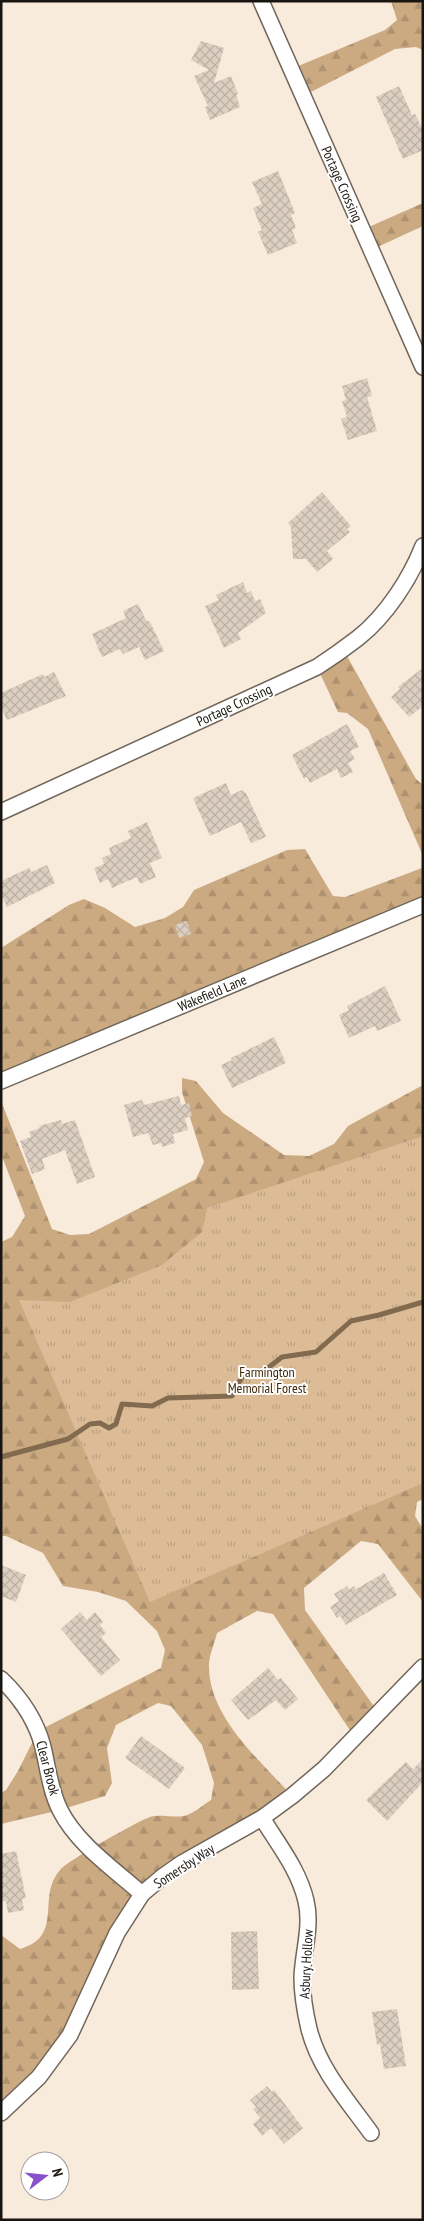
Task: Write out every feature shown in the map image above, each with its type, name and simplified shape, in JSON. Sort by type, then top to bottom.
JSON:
[{"type":"street","name":"Portage Crossing","points":[[261,1],[423,367]]},
{"type":"street","name":"Portage Crossing","points":[[1,812],[317,667],[360,637],[395,597],[415,566],[423,546]]},
{"type":"street","name":"Wakefield Lane","points":[[1,1081],[423,905]]},
{"type":"street","name":"Somersby Way","points":[[1,2113],[39,2076],[66,2041],[84,2008],[117,1933],[142,1894],[182,1863],[262,1818],[324,1769],[423,1667]]},
{"type":"street","name":"Clear Brook","points":[[1,1679],[23,1702],[38,1731],[52,1791],[60,1810],[71,1828],[142,1894]]},
{"type":"street","name":"Asbury Hollow","points":[[262,1818],[290,1861],[306,1902],[308,1923],[302,1977],[304,2004],[317,2053],[332,2079],[371,2133]]},
{"type":"green space","points":[[391,1],[423,1],[423,50],[416,47],[395,49],[303,96],[291,69],[385,30],[397,20]]},
{"type":"green space","points":[[423,203],[423,226],[371,250],[362,230]]},
{"type":"green space","points":[[343,649],[416,779],[423,785],[423,856],[368,729],[347,713],[338,712],[317,667]]},
{"type":"green space","points":[[305,849],[333,896],[345,897],[422,868],[423,856],[423,905],[1,1081],[1,948],[69,905],[84,899],[105,908],[135,927],[165,918],[183,907],[194,890],[287,850]]},
{"type":"green space","points":[[182,1078],[196,1081],[223,1113],[284,1155],[309,1156],[334,1144],[348,1126],[423,1085],[423,1499],[417,1502],[415,1516],[423,1529],[423,1602],[378,1544],[361,1541],[304,1588],[305,1610],[378,1712],[355,1738],[273,1614],[257,1611],[217,1633],[209,1663],[216,1701],[237,1735],[292,1796],[142,1894],[84,2008],[1,2113],[1,1935],[20,1949],[34,1943],[42,1935],[46,1925],[53,1881],[65,1865],[150,1817],[184,1816],[191,1813],[211,1800],[214,1783],[202,1745],[171,1706],[158,1703],[116,1725],[107,1748],[112,1783],[105,1796],[60,1810],[1,1824],[1,1793],[6,1790],[18,1771],[38,1731],[161,1668],[165,1650],[157,1631],[126,1601],[98,1592],[63,1586],[43,1553],[6,1536],[1,1536],[1,1242],[12,1237],[25,1216],[1,1154],[1,1101],[52,1229],[70,1235],[89,1234],[196,1179],[204,1162],[182,1092]]},
{"type":"green space","name":"Farmington Memorial Forest","points":[[423,1136],[423,1483],[150,1602],[19,1300],[70,1302],[162,1265],[202,1232],[207,1208]]},
{"type":"building","points":[[201,41],[224,48],[214,83],[231,76],[238,94],[236,95],[240,107],[210,120],[205,107],[208,106],[194,76],[209,70],[191,60]]},
{"type":"building","points":[[399,86],[412,115],[415,114],[423,130],[423,150],[403,159],[376,97]]},
{"type":"building","points":[[278,171],[295,213],[291,215],[296,228],[292,230],[297,243],[268,255],[258,232],[262,230],[253,208],[262,204],[252,182]]},
{"type":"building","points":[[367,378],[372,396],[367,397],[377,431],[348,440],[341,419],[347,417],[342,401],[346,400],[342,386]]},
{"type":"building","points":[[322,492],[351,526],[347,529],[350,532],[327,551],[333,559],[317,572],[306,559],[293,559],[291,527],[288,523]]},
{"type":"building","points":[[243,582],[247,593],[251,591],[255,601],[260,599],[266,613],[238,633],[241,639],[224,648],[205,606],[219,600],[216,595]]},
{"type":"building","points":[[138,604],[146,620],[150,622],[164,651],[145,660],[139,647],[123,654],[120,649],[102,657],[92,634],[126,618],[123,611]]},
{"type":"building","points":[[423,668],[423,706],[409,717],[391,697],[400,689],[398,687]]},
{"type":"building","points":[[54,672],[66,696],[7,720],[1,707],[1,693],[43,674],[44,677]]},
{"type":"building","points":[[347,724],[359,747],[350,751],[355,759],[348,763],[353,772],[341,778],[337,769],[310,783],[307,777],[304,779],[292,755]]},
{"type":"building","points":[[226,783],[231,795],[242,790],[246,793],[266,837],[251,843],[241,822],[210,836],[193,798]]},
{"type":"building","points":[[147,822],[162,858],[150,863],[156,877],[140,884],[137,877],[112,888],[108,879],[100,883],[94,868],[104,864],[102,858],[111,854],[109,848],[131,838],[128,831]]},
{"type":"building","points":[[47,865],[55,883],[7,907],[1,895],[1,881],[29,868],[31,872]]},
{"type":"building","points":[[187,921],[191,934],[179,938],[175,925]]},
{"type":"building","points":[[385,986],[401,1021],[377,1031],[375,1026],[349,1038],[339,1015],[349,1010],[347,1006]]},
{"type":"building","points":[[274,1037],[286,1063],[232,1088],[221,1065],[232,1060],[231,1058]]},
{"type":"building","points":[[179,1096],[181,1105],[189,1103],[192,1116],[185,1118],[188,1130],[173,1134],[175,1143],[162,1147],[161,1143],[153,1145],[148,1133],[133,1137],[124,1105],[142,1100],[144,1105]]},
{"type":"building","points":[[61,1120],[62,1124],[75,1120],[95,1177],[77,1184],[65,1150],[42,1159],[45,1169],[32,1174],[20,1141],[31,1137],[29,1132],[40,1128],[39,1126]]},
{"type":"building","points":[[1,1565],[26,1575],[16,1602],[1,1596]]},
{"type":"building","points":[[384,1573],[397,1595],[346,1625],[340,1616],[337,1618],[330,1607],[339,1601],[334,1594],[347,1586],[349,1590],[354,1586],[356,1589]]},
{"type":"building","points":[[80,1612],[87,1620],[95,1612],[103,1622],[100,1625],[106,1633],[101,1637],[120,1660],[101,1676],[61,1629]]},
{"type":"building","points":[[268,1668],[278,1680],[281,1678],[298,1699],[285,1710],[276,1700],[248,1720],[231,1700]]},
{"type":"building","points":[[141,1736],[185,1768],[169,1789],[125,1758]]},
{"type":"building","points":[[423,1759],[423,1782],[387,1821],[366,1800],[406,1762],[413,1769]]},
{"type":"building","points":[[16,1851],[26,1898],[22,1899],[24,1910],[8,1913],[6,1901],[1,1902],[1,1854]]},
{"type":"building","points":[[257,1931],[259,1989],[232,1990],[231,1932]]},
{"type":"building","points":[[397,2009],[406,2066],[384,2069],[380,2044],[377,2045],[372,2012]]},
{"type":"building","points":[[267,2086],[272,2092],[274,2090],[303,2128],[284,2144],[271,2128],[262,2136],[253,2124],[260,2118],[253,2109],[256,2107],[250,2100]]},
{"type":"waterway","points":[[1,1457],[68,1439],[90,1424],[100,1423],[109,1428],[116,1424],[122,1404],[152,1406],[168,1398],[232,1396],[240,1380],[247,1373],[264,1371],[282,1357],[316,1352],[351,1321],[423,1302]]}]
